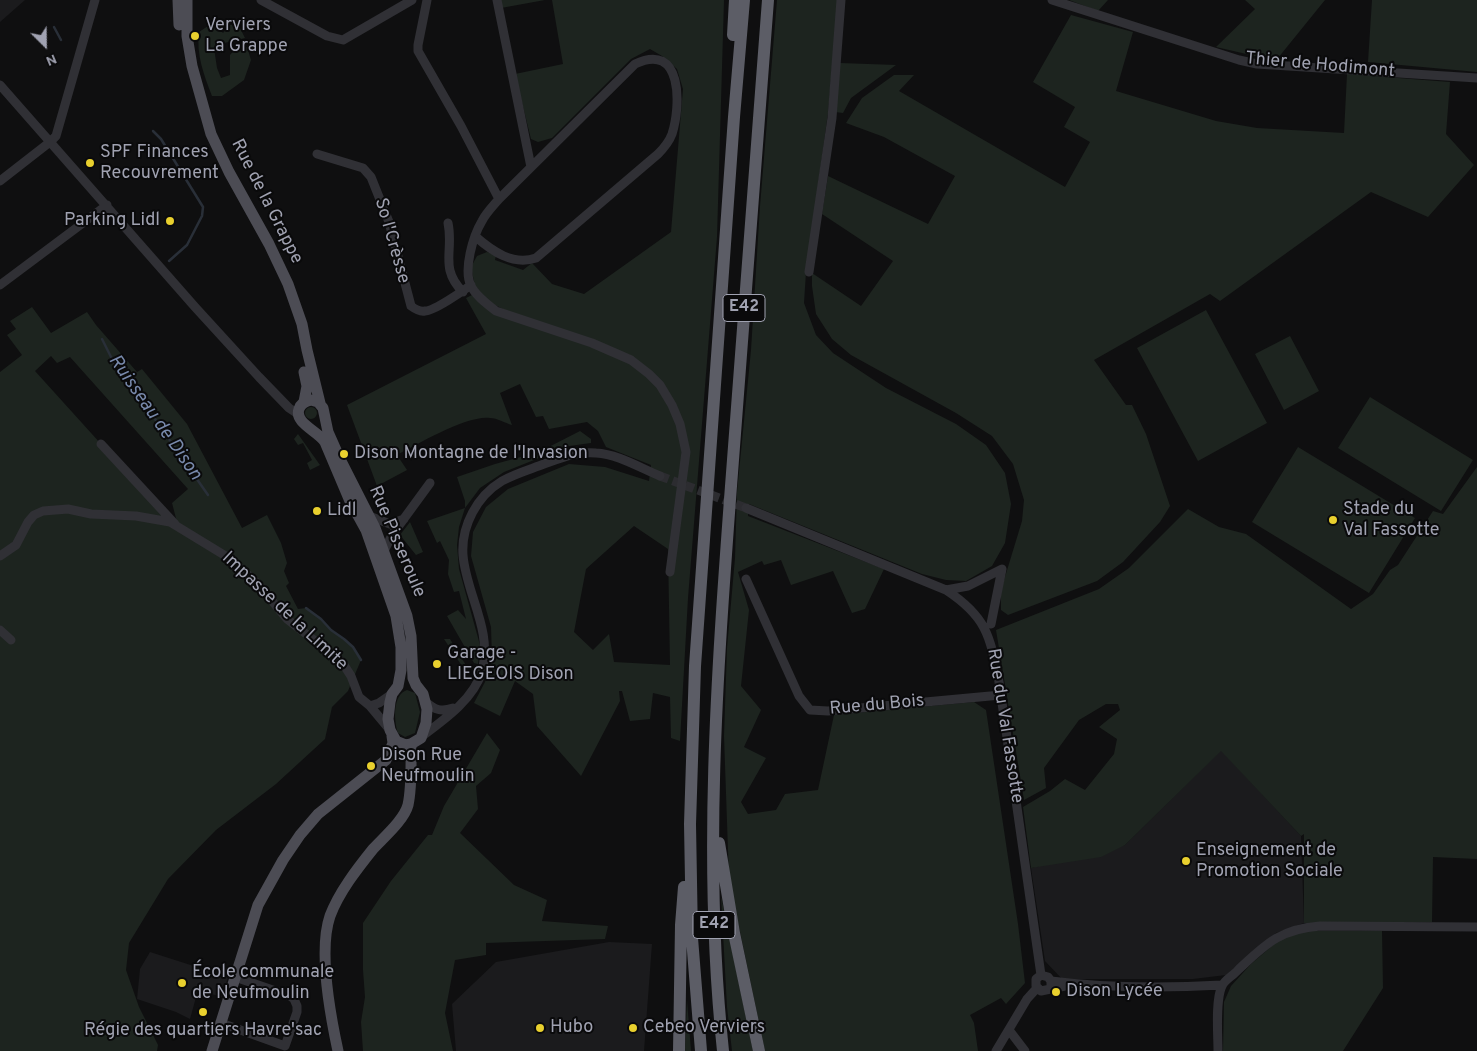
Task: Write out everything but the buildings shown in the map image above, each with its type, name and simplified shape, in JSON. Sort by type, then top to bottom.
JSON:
[{"type":"highway","points":[[734,0],[734,117]]},
{"type":"highway","name":"E42","points":[[701,1051],[692,938],[690,824],[695,666],[744,0]]},
{"type":"highway","name":"E42","points":[[723,1051],[712,876],[713,768],[721,617],[768,0]]},
{"type":"highway","points":[[713,798],[731,914],[759,1051]]},
{"type":"highway","points":[[679,1051],[681,925],[690,824]]},
{"type":"main road","name":"Rue de la Grappe","points":[[178,0],[180,35],[186,73],[203,107]]},
{"type":"main road","name":"Rue de la Grappe","points":[[187,0],[188,46],[203,107],[224,164],[275,255],[288,284],[305,336],[320,403]]},
{"type":"main road","name":"Rue de la Grappe","points":[[298,313],[300,350],[307,386],[304,402]]},
{"type":"main road","points":[[311,400],[320,403],[324,416],[319,424],[308,426],[300,421],[298,414],[300,406],[304,402],[311,400]]},
{"type":"main road","name":"Rue Pisseroule","points":[[324,416],[340,460],[369,516],[384,551],[407,616],[411,636],[412,670],[416,686],[423,694],[426,702]]},
{"type":"main road","name":"Rue Pisseroule","points":[[212,1051],[258,906],[282,860],[318,814],[386,760],[391,750],[389,710],[401,670],[400,638],[396,616],[366,530],[350,501],[325,442],[308,426]]},
{"type":"main road","points":[[395,690],[407,683],[416,686]]},
{"type":"main road","points":[[338,1051],[332,1020],[324,946],[330,917],[346,885],[371,852],[404,815],[408,805],[416,741],[426,723],[426,702]]},
{"type":"main road","points":[[391,733],[401,743],[416,741]]},
{"type":"street","points":[[0,181],[50,142],[59,128],[95,0]]},
{"type":"street","points":[[262,0],[328,36],[343,40],[412,0]]},
{"type":"street","points":[[426,0],[418,51],[461,126],[499,199]]},
{"type":"street","points":[[497,0],[531,167]]},
{"type":"street","points":[[809,272],[832,118],[841,0]]},
{"type":"street","name":"Thier de Hodimont","points":[[1052,0],[1238,60],[1257,64],[1477,78]]},
{"type":"street","points":[[476,237],[496,251],[517,260],[530,260],[540,255],[658,154],[671,136],[678,89],[676,79],[664,61],[649,59],[635,64],[499,199],[482,219],[468,260],[468,270],[471,285],[487,304],[496,310],[592,343],[631,360],[660,385],[672,404],[680,424],[686,452],[670,572]]},
{"type":"street","points":[[0,85],[195,307],[259,377],[289,408],[298,414]]},
{"type":"street","name":"So l'Crèsse","points":[[318,154],[363,168],[371,177],[389,222],[411,306],[420,311],[425,311],[463,292],[471,285]]},
{"type":"street","points":[[0,285],[107,206]]},
{"type":"street","points":[[448,223],[450,233],[449,266],[452,278],[463,292]]},
{"type":"street","points":[[101,444],[179,527]]},
{"type":"street","points":[[416,741],[458,707],[472,691],[479,677],[484,654],[480,622],[463,556],[466,528],[476,506],[487,494],[502,481],[566,456],[582,453],[607,454],[660,476]]},
{"type":"street","points":[[384,551],[430,483]]},
{"type":"street","name":"Rue du Val Fassotte","points":[[746,508],[946,590],[966,604],[985,626],[991,641],[1001,695],[1041,975]]},
{"type":"street","name":"Impasse de la Limite","points":[[0,556],[16,545],[28,522],[34,515],[43,511],[68,509],[91,514],[136,516],[170,522],[229,558],[258,584],[287,619],[342,662],[351,676],[359,697],[370,706],[391,733]]},
{"type":"street","points":[[369,516],[390,524],[404,519]]},
{"type":"street","points":[[946,590],[968,586],[1002,569],[991,624]]},
{"type":"street","name":"Rue du Bois","points":[[746,579],[799,696],[810,710],[828,711],[1001,695]]},
{"type":"street","points":[[0,630],[11,640]]},
{"type":"street","points":[[370,706],[379,703],[395,690]]},
{"type":"street","points":[[426,702],[438,711],[458,707]]},
{"type":"street","points":[[1218,1051],[1217,1011],[1222,985],[1268,943],[1289,931],[1304,927],[1477,927]]},
{"type":"street","points":[[996,1051],[1027,1000],[1037,988],[1036,982],[1041,975],[1048,977],[1051,984]]},
{"type":"street","points":[[221,1023],[284,1049],[297,1012],[294,999],[290,996],[235,977]]},
{"type":"street","points":[[1037,988],[1043,991],[1051,984],[1222,985]]},
{"type":"street","points":[[1009,1030],[1025,1051]]},
{"type":"shaded area","points":[[0,0],[25,0],[0,22]]},
{"type":"shaded area","points":[[500,0],[545,0],[501,8]]},
{"type":"shaded area","points":[[552,0],[724,0],[717,237],[688,598],[680,741],[671,738],[670,697],[653,693],[650,719],[630,721],[622,691],[619,691],[620,701],[581,776],[537,726],[533,694],[515,681],[500,716],[474,703],[485,682],[492,658],[491,627],[471,556],[473,532],[486,507],[508,489],[569,464],[605,467],[649,481],[651,465],[606,447],[598,431],[587,422],[549,429],[543,416],[536,417],[520,384],[500,393],[512,425],[493,418],[480,418],[456,425],[397,455],[407,470],[377,486],[347,405],[486,334],[466,298],[472,295],[492,312],[598,349],[633,365],[649,377],[630,355],[509,312],[489,302],[475,286],[471,267],[477,256],[487,252],[496,255],[495,260],[523,270],[532,263],[552,284],[584,294],[671,232],[683,89],[677,69],[662,56],[650,49],[631,59],[552,138],[538,142],[531,139],[515,74],[563,64]],"holes":[[[634,526],[668,549],[670,665],[614,662],[609,634],[593,650],[574,632],[586,569]]]},
{"type":"shaded area","points":[[777,0],[838,0],[828,113],[806,272],[804,303],[816,335],[833,353],[886,388],[956,424],[986,445],[1005,473],[1011,504],[1005,543],[992,566],[966,581],[946,580],[922,574],[749,504],[748,516],[884,569],[865,609],[852,613],[833,571],[791,585],[781,560],[764,565],[762,561],[738,572],[749,610],[741,686],[761,710],[744,747],[766,758],[741,802],[748,814],[776,810],[785,794],[818,790],[834,715],[974,702],[986,710],[1025,983],[1006,1004],[1001,998],[970,1015],[974,1023],[978,1051],[765,1051],[729,879],[724,736],[727,648],[735,558],[737,492],[751,350],[760,206]]},
{"type":"shaded area","points":[[1069,0],[1108,0],[1098,11]]},
{"type":"shaded area","points":[[1245,0],[1325,0],[1278,58],[1255,56],[1216,47],[1255,9]]},
{"type":"shaded area","points":[[1372,0],[1477,0],[1477,72],[1368,62]]},
{"type":"shaded area","points":[[1071,15],[1133,32],[1116,91],[1216,121],[1257,128],[1344,133],[1347,74],[1450,82],[1446,134],[1474,165],[1428,217],[1371,192],[1220,301],[1210,294],[1094,360],[1126,405],[1132,405],[1146,434],[1170,506],[1160,522],[1123,562],[1097,581],[1008,615],[1001,610],[1001,590],[1022,521],[1024,500],[1013,464],[992,436],[956,413],[851,355],[832,339],[816,314],[812,273],[861,306],[893,261],[822,214],[828,176],[928,224],[955,176],[884,137],[846,123],[862,98],[894,75],[914,75],[899,91],[1065,187],[1090,142],[1064,127],[1075,107],[1033,82]]},
{"type":"shaded area","points":[[238,24],[245,38],[220,44],[214,48],[217,68],[221,78],[230,75],[230,55],[237,47],[247,47],[251,60],[244,80],[222,96],[212,96],[200,57],[199,32],[208,26],[215,25],[223,33],[230,25]]},
{"type":"shaded area","points":[[840,63],[896,65],[851,98],[843,113],[835,112]]},
{"type":"shaded area","points":[[32,307],[51,333],[87,312],[137,372],[142,369],[187,424],[242,528],[267,515],[281,543],[287,563],[284,571],[289,583],[286,586],[298,609],[306,608],[321,619],[331,630],[353,647],[361,660],[348,691],[332,707],[325,739],[276,784],[216,830],[168,879],[129,943],[126,970],[139,1007],[158,1045],[157,1051],[0,1051],[0,372],[22,355],[7,335],[16,329],[10,321]],"holes":[[[51,356],[57,363],[70,357],[188,489],[172,503],[178,526],[35,371]]]},
{"type":"shaded area","points":[[1206,310],[1267,423],[1198,461],[1137,348]]},
{"type":"shaded area","points":[[1290,336],[1319,391],[1284,410],[1255,354]]},
{"type":"shaded area","points":[[1370,397],[1473,460],[1441,511],[1338,448]]},
{"type":"shaded area","points":[[309,407],[313,407],[317,413],[313,419],[309,419],[305,415],[305,411]]},
{"type":"shaded area","points":[[580,431],[591,439],[591,443],[569,446],[504,472],[480,488],[465,508],[465,501],[457,477],[539,452]]},
{"type":"shaded area","points":[[298,434],[320,465],[310,470],[307,463],[312,460],[303,443],[298,445],[294,439]]},
{"type":"shaded area","name":"Stade du Val Fassotte","points":[[1298,447],[1415,518],[1369,593],[1252,522]]},
{"type":"shaded area","points":[[1477,467],[1477,859],[1433,857],[1432,922],[1304,923],[1304,834],[1301,836],[1221,751],[1125,845],[1101,857],[1031,868],[1023,807],[1050,791],[1065,779],[1085,790],[1114,754],[1117,739],[1099,727],[1120,710],[1118,704],[1106,704],[1079,720],[1044,768],[1046,788],[1024,800],[996,630],[1099,589],[1129,568],[1188,509],[1219,527],[1246,534],[1351,609],[1373,594],[1390,570],[1398,565],[1433,511],[1443,514]]},
{"type":"shaded area","points":[[465,508],[459,527],[457,545],[459,569],[480,645],[478,664],[474,663],[447,616],[458,610],[466,619],[459,591],[454,592],[448,574],[449,560],[440,541],[437,543],[427,521]]},
{"type":"shaded area","points":[[410,522],[423,552],[416,555],[400,535]]},
{"type":"shaded area","points":[[444,639],[450,639],[467,667],[462,666]]},
{"type":"shaded area","points":[[407,690],[415,693],[420,712],[415,733],[405,737],[398,733],[395,709],[399,697]]},
{"type":"shaded area","points":[[487,733],[500,750],[491,773],[476,786],[478,809],[460,833],[514,885],[547,900],[542,921],[608,926],[605,939],[486,943],[486,955],[455,960],[445,1013],[453,1051],[363,1051],[361,1022],[365,997],[363,923],[391,881],[428,835],[432,835],[444,806]]},
{"type":"shaded area","name":"Enseignement de Promotion Sociale","points":[[1221,750],[1301,836],[1304,923],[1276,933],[1226,975],[1193,979],[1062,979],[1045,961],[1031,868],[1125,845]]},
{"type":"shaded area","points":[[721,896],[753,1051],[732,1051],[727,1007]]},
{"type":"shaded area","points":[[1304,931],[1382,931],[1383,988],[1343,1051],[1223,1051],[1224,1002],[1231,986],[1251,964],[1279,940]]},
{"type":"shaded area","points":[[609,942],[652,944],[644,1051],[456,1051],[452,1004],[496,962]]},
{"type":"shaded area","name":"École communale de Neufmoulin","points":[[150,952],[228,977],[222,997],[198,990],[190,1019],[176,1012],[137,999],[140,969]]},
{"type":"shaded area","points":[[687,1000],[691,1051],[685,1051]]},
{"type":"waterway","name":"Ruisseau de Dison","points":[[54,27],[61,40]]},
{"type":"waterway","name":"Ruisseau de Dison","points":[[153,131],[161,139],[203,207],[202,216],[187,245],[169,261]]},
{"type":"waterway","name":"Ruisseau de Dison","points":[[102,339],[115,365],[208,495]]},
{"type":"waterway","name":"Ruisseau de Dison","points":[[306,608],[353,647],[361,660]]},
{"type":"tunnel","points":[[660,476],[746,508]]},
{"type":"place","name":"Verviers La Grappe","points":[[195,36]]},
{"type":"place","name":"SPF Finances Recouvrement","points":[[90,163]]},
{"type":"place","name":"Parking Lidl","points":[[170,221]]},
{"type":"place","name":"Dison Montagne de l'Invasion","points":[[344,454]]},
{"type":"place","name":"Lidl","points":[[317,511]]},
{"type":"place","name":"Stade du Val Fassotte","points":[[1333,520]]},
{"type":"place","name":"Garage - LIEGEOIS Dison","points":[[437,664]]},
{"type":"place","name":"Dison Rue Neufmoulin","points":[[371,766]]},
{"type":"place","name":"Enseignement de Promotion Sociale","points":[[1186,861]]},
{"type":"place","name":"École communale de Neufmoulin","points":[[182,983]]},
{"type":"place","name":"Dison Lycée","points":[[1056,992]]},
{"type":"place","name":"Régie des quartiers Havre'sac","points":[[203,1012]]},
{"type":"place","name":"Hubo","points":[[540,1028]]},
{"type":"place","name":"Cebeo Verviers","points":[[633,1028]]}]
